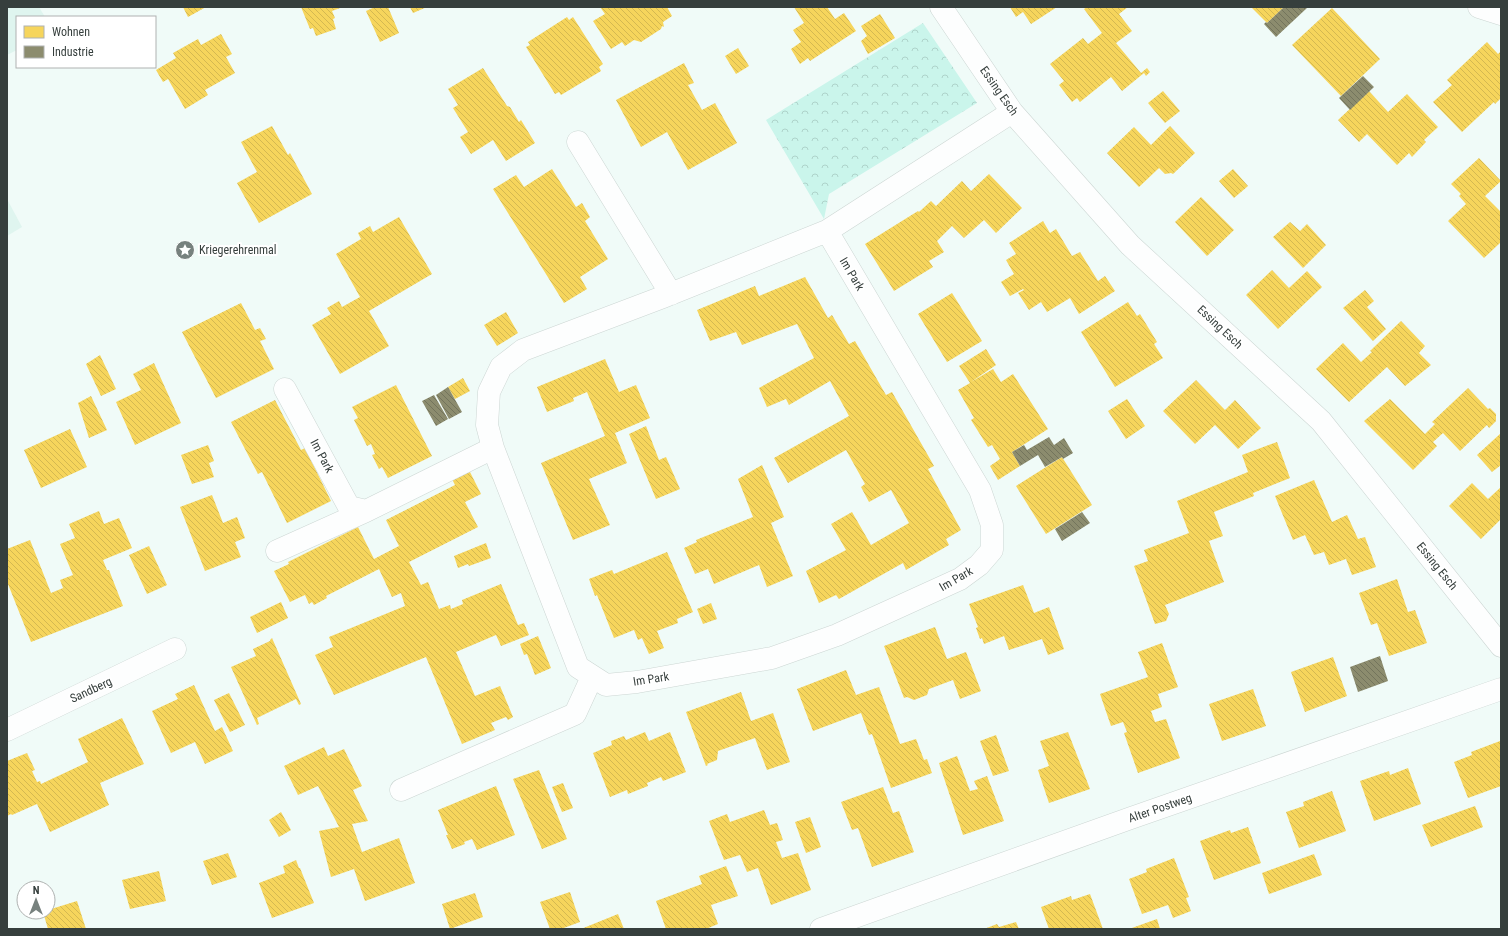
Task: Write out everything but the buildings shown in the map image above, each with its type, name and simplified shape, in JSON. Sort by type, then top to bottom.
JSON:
[{"type":"street","name":"Essing Esch","points":[[941,7],[1012,112],[1130,245],[1321,421],[1501,646]]},
{"type":"street","points":[[1479,7],[1501,14]]},
{"type":"street","name":"Im Park","points":[[827,231],[980,490],[992,525],[992,550],[979,565],[960,580],[837,635],[772,658],[637,682],[606,685],[578,667],[493,448],[487,425],[489,392],[500,368],[522,350],[671,294],[827,231],[1012,112]]},
{"type":"street","points":[[578,142],[671,294]]},
{"type":"street","name":"Im Park","points":[[285,389],[350,507],[366,511]]},
{"type":"street","points":[[277,551],[366,511],[493,448]]},
{"type":"street","name":"Sandberg","points":[[7,730],[175,649]]},
{"type":"street","points":[[401,790],[575,714],[592,677]]},
{"type":"street","name":"Alter Postweg","points":[[821,929],[1501,688]]},
{"type":"shaded area","points":[[7,7],[39,7],[44,16],[16,16],[16,50],[7,55]]},
{"type":"shaded area","points":[[7,199],[22,227],[7,236]]},
{"type":"green space","points":[[923,23],[977,103],[829,194],[824,219],[766,120]]},
{"type":"place","name":"Kriegerehrenmal","points":[[185,250]]}]
